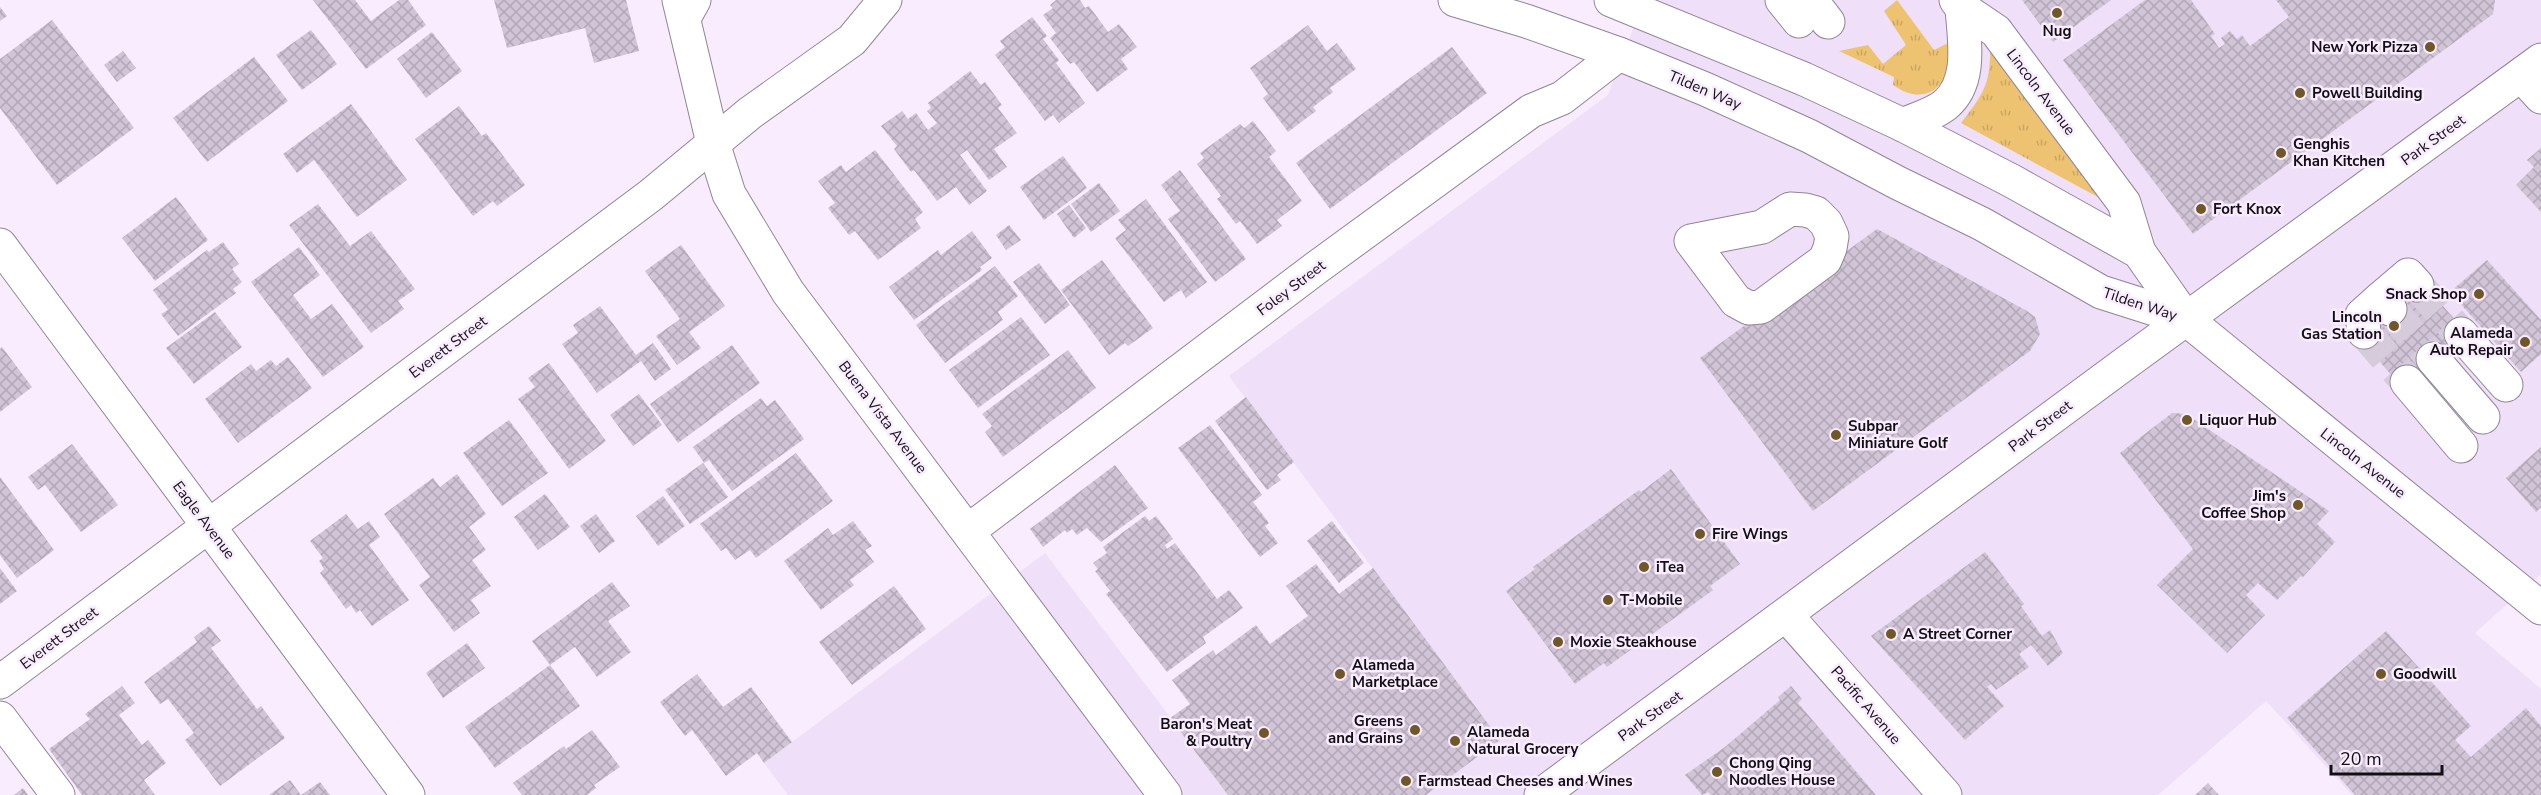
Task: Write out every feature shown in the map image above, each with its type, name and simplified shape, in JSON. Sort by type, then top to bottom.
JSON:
[{"type":"street","name":"Everett Street","points":[[0,682],[642,202],[750,113],[852,40],[885,0]]},
{"type":"street","name":"Tilden Way","points":[[1455,0],[1526,21],[1705,88],[1809,136],[1982,224],[2101,292],[2186,319]]},
{"type":"street","name":"Tilden Way","points":[[1611,0],[1804,79],[1903,125],[2012,181],[2139,252],[2186,319]]},
{"type":"street","name":"Lincoln Avenue","points":[[1903,125],[1945,105],[1961,83],[1965,62],[1959,4]]},
{"type":"street","name":"Lincoln Avenue","points":[[1959,4],[1996,31],[2124,203],[2139,252]]},
{"type":"street","name":"Buena Vista Avenue","points":[[686,6],[713,143],[729,194],[788,292],[1165,795]]},
{"type":"street","name":"Foley Street","points":[[968,531],[1326,261],[1531,111],[1562,98],[1619,54]]},
{"type":"street","name":"Park Street","points":[[1541,795],[2186,319],[2534,77]]},
{"type":"street","name":"Eagle Avenue","points":[[0,245],[408,795]]},
{"type":"street","points":[[2364,332],[2362,315],[2385,303],[2408,275],[2417,285]]},
{"type":"street","name":"Lincoln Avenue","points":[[2186,319],[2334,441],[2472,549],[2541,608]]},
{"type":"street","points":[[2461,334],[2506,385]]},
{"type":"street","points":[[2433,359],[2483,417]]},
{"type":"street","points":[[2407,382],[2461,446]]},
{"type":"street","name":"Pacific Avenue","points":[[1786,615],[1945,795]]},
{"type":"street","points":[[0,718],[58,795]]},
{"type":"shaded area","points":[[1644,0],[2541,0],[2541,574],[2475,633],[2541,689],[2541,795],[2352,795],[2266,701],[2158,795],[788,795],[764,763],[1045,553],[1171,718],[1373,569],[1229,376],[1608,95]]},
{"type":"green space","points":[[1897,0],[1934,50],[1948,43],[1949,56],[1943,79],[1937,88],[1928,93],[1918,95],[1906,92],[1893,85],[1894,77],[1839,51],[1868,45],[1883,64],[1906,45],[1884,11]]},
{"type":"green space","points":[[1990,45],[2109,203],[1961,123],[1981,95],[1987,79]]},
{"type":"building","points":[[313,0],[355,0],[371,21],[399,0],[408,0],[426,25],[366,69]]},
{"type":"building","points":[[494,0],[626,0],[639,51],[594,63],[585,28],[507,48]]},
{"type":"building","points":[[1056,0],[1080,0],[1085,8],[1089,6],[1108,32],[1119,24],[1137,47],[1121,59],[1128,69],[1097,92],[1074,62],[1070,64],[1050,38],[1056,33],[1043,15],[1053,8],[1050,5]]},
{"type":"building","points":[[2022,0],[2111,0],[2053,42]]},
{"type":"building","points":[[2145,0],[2191,0],[2215,34],[2211,36],[2219,48],[2225,44],[2221,38],[2230,31],[2237,39],[2242,35],[2250,46],[2289,17],[2276,0],[2495,0],[2493,14],[2193,234],[2063,60]]},
{"type":"building","points":[[0,7],[7,16],[0,21]]},
{"type":"building","points":[[1032,17],[1047,36],[1043,39],[1059,60],[1056,63],[1085,103],[1059,123],[1053,115],[1045,121],[995,55],[1005,47],[1000,41]]},
{"type":"building","points":[[52,20],[134,128],[57,185],[0,108],[0,59]]},
{"type":"building","points":[[1308,25],[1327,51],[1337,43],[1356,69],[1330,88],[1333,92],[1313,107],[1316,111],[1288,132],[1263,98],[1268,94],[1250,68]]},
{"type":"building","points":[[311,30],[337,64],[302,90],[276,55]]},
{"type":"building","points":[[432,32],[462,71],[426,98],[397,59]]},
{"type":"building","points":[[1452,47],[1487,93],[1330,209],[1296,163]]},
{"type":"building","points":[[123,51],[136,68],[117,82],[104,65]]},
{"type":"building","points":[[254,57],[288,101],[207,162],[173,118]]},
{"type":"building","points":[[970,71],[981,85],[985,82],[1002,105],[998,108],[1017,133],[994,149],[1007,167],[989,180],[967,150],[960,155],[987,191],[969,205],[956,187],[937,201],[914,170],[911,172],[894,149],[897,146],[881,126],[902,111],[908,119],[916,113],[928,130],[937,123],[927,111],[931,108],[928,103]]},
{"type":"building","points":[[351,104],[407,180],[357,217],[314,160],[297,173],[283,154]]},
{"type":"building","points":[[459,106],[482,136],[486,133],[525,185],[497,206],[493,201],[473,216],[415,139]]},
{"type":"building","points":[[1253,121],[1276,151],[1269,157],[1302,201],[1277,220],[1282,226],[1257,244],[1240,221],[1236,224],[1217,199],[1221,196],[1197,164],[1204,158],[1200,153],[1240,124],[1244,128]]},
{"type":"building","points":[[2541,148],[2541,212],[2516,185],[2534,167],[2527,160]]},
{"type":"building","points":[[875,150],[923,212],[915,219],[921,228],[878,260],[855,231],[849,235],[828,208],[835,203],[818,181],[841,165],[846,172]]},
{"type":"building","points":[[1063,156],[1087,188],[1044,220],[1020,187]]},
{"type":"building","points":[[1180,170],[1246,259],[1215,282],[1168,219],[1180,211],[1161,185]]},
{"type":"building","points":[[1099,183],[1120,211],[1091,232],[1071,204]]},
{"type":"building","points":[[176,197],[208,240],[155,281],[122,238]]},
{"type":"building","points":[[1146,199],[1207,282],[1186,298],[1181,290],[1164,302],[1115,238],[1126,230],[1118,220]]},
{"type":"building","points":[[318,204],[350,246],[371,231],[415,289],[398,301],[404,309],[371,333],[289,225]]},
{"type":"building","points":[[1069,205],[1086,228],[1074,238],[1057,214]]},
{"type":"building","points":[[1009,225],[1021,240],[1006,250],[996,235]]},
{"type":"building","name":"Subpar Miniature Golf","points":[[1877,229],[2027,311],[2035,317],[2040,334],[2030,351],[1813,511],[1700,358]]},
{"type":"building","points":[[972,231],[992,258],[980,267],[982,270],[914,320],[889,287],[938,250],[941,255]]},
{"type":"building","points":[[223,242],[239,264],[232,269],[242,282],[233,289],[236,293],[178,336],[161,314],[168,310],[153,290],[207,250],[209,252]]},
{"type":"building","points":[[681,245],[725,306],[689,332],[701,348],[677,365],[656,336],[680,319],[645,271]]},
{"type":"building","points":[[299,247],[320,275],[293,295],[311,319],[332,304],[364,347],[323,377],[251,282]]},
{"type":"building","points":[[1102,260],[1153,328],[1128,346],[1125,343],[1109,355],[1061,290]]},
{"type":"building","points":[[2487,260],[2541,320],[2541,354],[2521,372],[2450,292]]},
{"type":"building","points":[[1039,263],[1070,305],[1045,324],[1013,282]]},
{"type":"building","points":[[995,266],[1018,296],[998,312],[1003,320],[945,363],[916,325]]},
{"type":"building","points":[[2421,281],[2465,331],[2402,387],[2358,337]]},
{"type":"building","points":[[600,306],[636,355],[653,343],[671,369],[655,381],[641,361],[597,393],[562,344],[578,333],[573,325]]},
{"type":"building","points":[[215,312],[242,347],[194,384],[166,348]]},
{"type":"building","points":[[1021,317],[1050,355],[978,408],[949,370]]},
{"type":"building","points":[[732,345],[760,383],[678,443],[650,404]]},
{"type":"building","points":[[2,347],[32,387],[0,412],[0,349]]},
{"type":"building","points":[[1068,350],[1096,388],[1003,457],[985,432],[992,426],[982,414]]},
{"type":"building","points":[[288,357],[312,388],[238,443],[205,399],[251,364],[256,371],[271,360],[276,366]]},
{"type":"building","points":[[549,363],[606,441],[569,469],[518,399],[535,387],[528,378]]},
{"type":"building","points":[[639,394],[662,425],[633,446],[610,415]]},
{"type":"building","points":[[1246,397],[1294,462],[1277,475],[1281,480],[1267,490],[1215,421]]},
{"type":"building","points":[[761,398],[767,406],[775,400],[804,439],[732,491],[709,460],[704,463],[693,447]]},
{"type":"building","points":[[2172,413],[2186,414],[2329,511],[2317,524],[2335,542],[2303,577],[2301,576],[2277,600],[2258,583],[2246,595],[2265,615],[2227,653],[2157,585],[2193,549],[2120,453]]},
{"type":"building","points":[[509,420],[548,473],[502,506],[463,453]]},
{"type":"building","points":[[1210,425],[1262,495],[1253,502],[1269,523],[1265,526],[1278,543],[1260,557],[1178,448]]},
{"type":"building","points":[[72,444],[118,505],[81,532],[45,485],[38,490],[28,477]]},
{"type":"building","points":[[2541,447],[2541,507],[2536,512],[2506,478]]},
{"type":"building","points":[[796,453],[833,501],[756,558],[750,550],[735,560],[726,548],[721,551],[700,524]]},
{"type":"building","points":[[703,463],[728,497],[690,524],[665,490]]},
{"type":"building","points":[[1115,465],[1148,508],[1101,542],[1087,528],[1077,535],[1072,529],[1067,533],[1065,530],[1043,547],[1030,529]]},
{"type":"building","points":[[1671,469],[1740,564],[1710,586],[1713,590],[1607,667],[1604,663],[1575,684],[1506,591],[1535,569],[1533,567]]},
{"type":"building","points":[[457,474],[486,514],[469,527],[486,550],[472,560],[491,586],[471,600],[480,613],[454,632],[419,585],[430,577],[384,514],[433,478],[440,487]]},
{"type":"building","points":[[0,477],[54,550],[17,578],[0,555]]},
{"type":"building","points":[[545,494],[570,527],[538,550],[514,517]]},
{"type":"building","points":[[663,496],[685,526],[658,546],[636,516]]},
{"type":"building","points":[[346,514],[358,529],[369,521],[380,537],[369,545],[409,600],[372,626],[360,610],[356,613],[351,605],[346,609],[320,573],[324,569],[319,561],[323,558],[310,541]]},
{"type":"building","points":[[596,514],[615,541],[599,553],[580,526]]},
{"type":"building","points":[[1145,516],[1149,521],[1156,516],[1173,539],[1165,545],[1167,549],[1175,543],[1217,599],[1229,590],[1243,608],[1203,637],[1206,643],[1167,672],[1106,594],[1110,591],[1095,571],[1098,569],[1093,563],[1107,553],[1103,547]]},
{"type":"building","points":[[853,521],[872,546],[865,550],[874,562],[850,580],[854,585],[821,610],[784,561],[828,528],[833,535]]},
{"type":"building","points":[[1332,521],[1364,563],[1339,583],[1307,541]]},
{"type":"building","points":[[1985,552],[2024,604],[2021,606],[2042,636],[2050,630],[2063,653],[2048,666],[2031,645],[2019,654],[2029,667],[1996,690],[1991,684],[1987,687],[2004,706],[1965,740],[1871,636]]},
{"type":"building","name":"Alameda Marketplace","points":[[1316,564],[1339,594],[1373,568],[1500,740],[1426,795],[1228,795],[1170,718],[1190,704],[1172,680],[1213,650],[1216,655],[1256,625],[1270,644],[1308,616],[1286,586]]},
{"type":"building","points":[[0,568],[17,591],[0,604]]},
{"type":"building","points":[[612,582],[630,606],[608,621],[631,652],[597,677],[575,647],[550,665],[532,641]]},
{"type":"building","points":[[894,586],[926,629],[852,685],[819,642]]},
{"type":"building","points":[[209,626],[221,641],[211,648],[257,709],[261,706],[285,738],[220,786],[185,740],[194,733],[168,699],[160,704],[144,682],[197,642],[194,637]]},
{"type":"building","name":"Goodwill","points":[[2386,631],[2471,726],[2455,740],[2471,757],[2526,708],[2541,726],[2541,795],[2355,795],[2287,718]]},
{"type":"building","points":[[467,643],[485,668],[443,698],[426,673]]},
{"type":"building","points":[[550,665],[580,706],[495,768],[465,727]]},
{"type":"building","points":[[697,674],[723,707],[751,687],[792,742],[764,763],[757,753],[726,776],[692,730],[685,736],[660,702]]},
{"type":"building","points":[[122,686],[135,703],[119,715],[142,745],[148,740],[166,763],[144,780],[155,795],[82,795],[49,749],[90,719],[85,714]]},
{"type":"building","points":[[1791,686],[1802,699],[1798,703],[1876,795],[1711,795],[1708,792],[1702,795],[1685,775],[1725,747],[1780,700],[1778,697]]},
{"type":"building","points":[[592,730],[620,767],[594,785],[596,788],[587,795],[522,795],[513,783],[564,746],[566,749]]},
{"type":"building","points":[[290,780],[301,795],[269,795]]},
{"type":"building","points":[[320,782],[330,795],[301,795]]},
{"type":"building","points":[[2208,783],[2219,795],[2195,795]]},
{"type":"building","points":[[23,788],[28,795],[14,795]]},
{"type":"tunnel","points":[[2417,285],[2461,334]]},
{"type":"tunnel","points":[[2390,309],[2433,359]]},
{"type":"tunnel","points":[[2364,332],[2407,382]]},
{"type":"place","name":"Nug","points":[[2057,13]]},
{"type":"place","name":"New York Pizza","points":[[2430,47]]},
{"type":"place","name":"Powell Building","points":[[2300,93]]},
{"type":"place","name":"Genghis Khan Kitchen","points":[[2281,153]]},
{"type":"place","name":"Fort Knox","points":[[2201,209]]},
{"type":"place","name":"Snack Shop","points":[[2479,294]]},
{"type":"place","name":"Lincoln Gas Station","points":[[2394,326]]},
{"type":"place","name":"Alameda Auto Repair","points":[[2525,342]]},
{"type":"place","name":"Liquor Hub","points":[[2187,420]]},
{"type":"place","name":"Subpar Miniature Golf","points":[[1836,435]]},
{"type":"place","name":"Jim's Coffee Shop","points":[[2298,505]]},
{"type":"place","name":"Fire Wings","points":[[1700,534]]},
{"type":"place","name":"iTea","points":[[1644,567]]},
{"type":"place","name":"T-Mobile","points":[[1608,600]]},
{"type":"place","name":"A Street Corner","points":[[1891,634]]},
{"type":"place","name":"Moxie Steakhouse","points":[[1558,642]]},
{"type":"place","name":"Alameda Marketplace","points":[[1340,674]]},
{"type":"place","name":"Goodwill","points":[[2381,674]]},
{"type":"place","name":"Greens and Grains","points":[[1415,730]]},
{"type":"place","name":"Baron's Meat & Poultry","points":[[1264,733]]},
{"type":"place","name":"Alameda Natural Grocery","points":[[1455,741]]},
{"type":"place","name":"Chong Qing Noodles House","points":[[1717,772]]},
{"type":"place","name":"Farmstead Cheeses and Wines","points":[[1406,781]]}]
